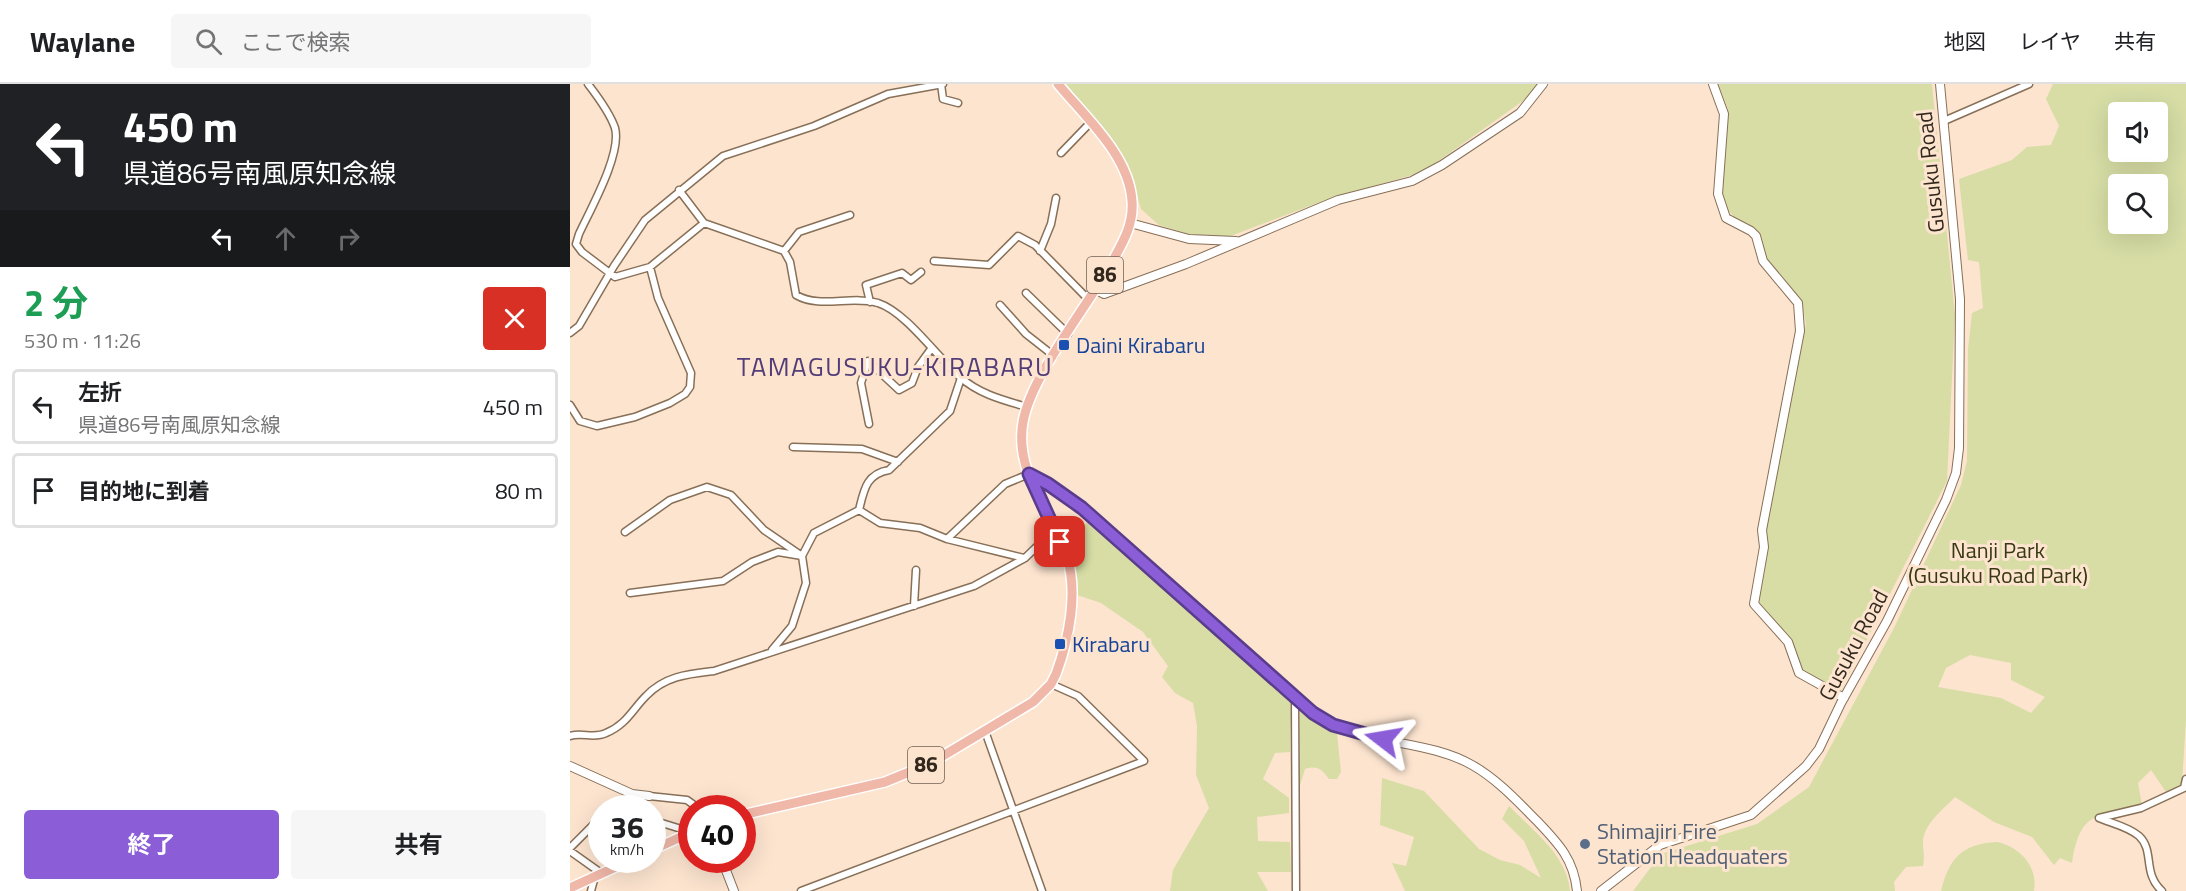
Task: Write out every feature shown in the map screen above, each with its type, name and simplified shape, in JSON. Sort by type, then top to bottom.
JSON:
[{"type":"main road","name":"86","points":[[756,812],[885,782],[931,763],[1033,702],[1051,684],[1061,661],[1072,591],[1066,555],[1029,474],[1021,438],[1027,407],[1054,356],[1090,300],[1125,238],[1130,223],[1132,203],[1125,170],[1058,84]]},
{"type":"main road","points":[[570,888],[602,873]]},
{"type":"street","points":[[588,84],[610,119],[616,136],[607,176],[573,245],[615,277],[650,267],[704,224]]},
{"type":"street","points":[[570,333],[579,326],[645,220],[723,156],[814,126],[888,94],[942,84],[943,99],[958,103]]},
{"type":"street","points":[[1096,290],[1104,294],[1186,264],[1338,200],[1412,181],[1442,165],[1520,113],[1543,84]]},
{"type":"street","points":[[1713,84],[1724,114],[1718,194],[1726,218],[1756,236],[1763,261],[1798,303],[1800,318],[1800,331],[1762,530],[1764,547],[1754,604],[1788,642],[1799,673],[1844,698]]},
{"type":"street","name":"Gusuku Road","points":[[1601,891],[1660,845],[1741,820],[1766,804],[1813,758],[1904,588],[1946,500],[1956,473],[1960,299],[1940,84]]},
{"type":"street","points":[[1944,121],[2029,84]]},
{"type":"street","points":[[1061,153],[1089,123]]},
{"type":"street","points":[[679,190],[704,224],[784,251],[790,262],[796,295],[807,301],[870,302],[898,314],[961,378],[978,391],[1027,407]]},
{"type":"street","points":[[1040,251],[1051,224],[1056,198]]},
{"type":"street","points":[[784,251],[799,232],[850,215]]},
{"type":"street","points":[[1130,223],[1189,239],[1237,241]]},
{"type":"street","points":[[934,261],[989,265],[1018,236],[1035,245],[1090,300]]},
{"type":"street","points":[[570,405],[580,421],[597,426],[653,411],[685,394],[690,387],[691,373],[658,298],[650,267]]},
{"type":"street","points":[[870,302],[866,285],[902,273],[911,280],[921,272]]},
{"type":"street","points":[[1026,293],[1068,335]]},
{"type":"street","points":[[1000,305],[1026,333],[1054,356]]},
{"type":"street","points":[[869,424],[861,384],[868,361],[899,390],[912,383],[918,367],[931,349]]},
{"type":"street","points":[[772,650],[792,626],[806,583],[802,556],[814,533],[859,510],[869,478],[879,472],[890,470],[951,411],[961,378]]},
{"type":"street","points":[[793,447],[862,449],[898,462]]},
{"type":"street","points":[[946,539],[1005,484],[1029,474],[1048,484],[1082,508],[1295,698],[1333,725],[1454,757],[1473,766],[1521,805],[1560,844],[1575,873],[1577,891]]},
{"type":"street","points":[[625,532],[670,500],[707,487],[731,495],[764,530],[802,556]]},
{"type":"street","points":[[859,510],[880,523],[920,528],[946,539],[1025,558]]},
{"type":"street","points":[[570,736],[604,735],[618,727],[632,715],[645,696],[664,681],[682,675],[714,671],[772,650],[843,631],[974,586],[1025,558],[1055,529]]},
{"type":"street","points":[[630,593],[723,581],[752,561],[778,552],[802,556]]},
{"type":"street","points":[[914,606],[916,570]]},
{"type":"street","points":[[801,891],[1144,761],[1078,696],[1051,684]]},
{"type":"street","points":[[1295,698],[1296,891]]},
{"type":"street","points":[[985,731],[1042,891]]},
{"type":"street","points":[[570,766],[632,794],[640,795]]},
{"type":"street","points":[[2162,891],[2152,880],[2147,850],[2141,838],[2136,833],[2099,818],[2141,808],[2184,788],[2186,779]]},
{"type":"street","points":[[588,830],[570,849],[598,875],[591,891]]},
{"type":"street","points":[[727,873],[734,891]]},
{"type":"green space","points":[[1066,84],[1538,84],[1527,98],[1423,172],[1331,198],[1228,237],[1188,234],[1159,225],[1141,209],[1128,164]]},
{"type":"green space","points":[[1718,84],[1932,84],[1955,315],[1947,481],[1840,693],[1801,672],[1795,651],[1786,634],[1756,605],[1765,535],[1806,324],[1801,299],[1766,262],[1756,229],[1737,220],[1726,208],[1722,189],[1728,109]]},
{"type":"green space","name":"Nanji Park (Gusuku Road Park)","points":[[2053,84],[2186,84],[2186,719],[2182,784],[2166,792],[2151,770],[2138,783],[2142,805],[2102,814],[2093,819],[2080,834],[2072,863],[2060,858],[2054,865],[2032,837],[1994,822],[1955,797],[1934,818],[1926,830],[1923,843],[1923,866],[1906,867],[1894,882],[1895,891],[1633,891],[1661,854],[1757,824],[1809,787],[1894,628],[1961,485],[1967,461],[1968,349],[1972,313],[1983,308],[1979,262],[1968,260],[1959,179],[2012,160],[2027,147],[2051,145],[2059,126],[2046,99]],"holes":[[[1970,655],[2011,663],[2011,680],[2045,697],[2031,713],[2001,698],[1938,687],[1946,668]]]},
{"type":"green space","points":[[1053,519],[1075,529],[1091,521],[1230,648],[1291,700],[1290,752],[1275,753],[1263,779],[1289,798],[1289,813],[1257,817],[1258,841],[1290,842],[1291,872],[1257,872],[1268,891],[1170,891],[1173,870],[1209,808],[1196,775],[1197,726],[1193,703],[1175,693],[1162,677],[1168,666],[1143,632],[1101,603],[1077,595],[1071,556]]},
{"type":"green space","points":[[1300,712],[1337,733],[1341,772],[1337,779],[1329,779],[1319,769],[1313,767],[1305,769],[1300,785]]},
{"type":"green space","points":[[1382,778],[1424,791],[1479,849],[1500,860],[1520,865],[1541,878],[1524,841],[1502,819],[1509,806],[1556,855],[1568,878],[1570,891],[1405,891],[1392,863],[1406,866],[1414,837],[1380,825]]},
{"type":"green space","points":[[1997,842],[2013,848],[2026,859],[2035,882],[2034,891],[1941,891],[1948,870],[1958,855],[1974,846]]},
{"type":"place","name":"Daini Kirabaru","points":[[1064,345]]},
{"type":"place","name":"Kirabaru","points":[[1060,644]]},
{"type":"place","name":"Shimajiri Fire Station Headquaters","points":[[1585,844]]},
{"type":"district","name":"TAMAGUSUKU-KIRABARU","points":[[895,367]]},
{"type":"route","points":[[1060,542],[1029,474],[1048,484],[1082,508],[1313,713],[1333,725],[1383,739]]}]
